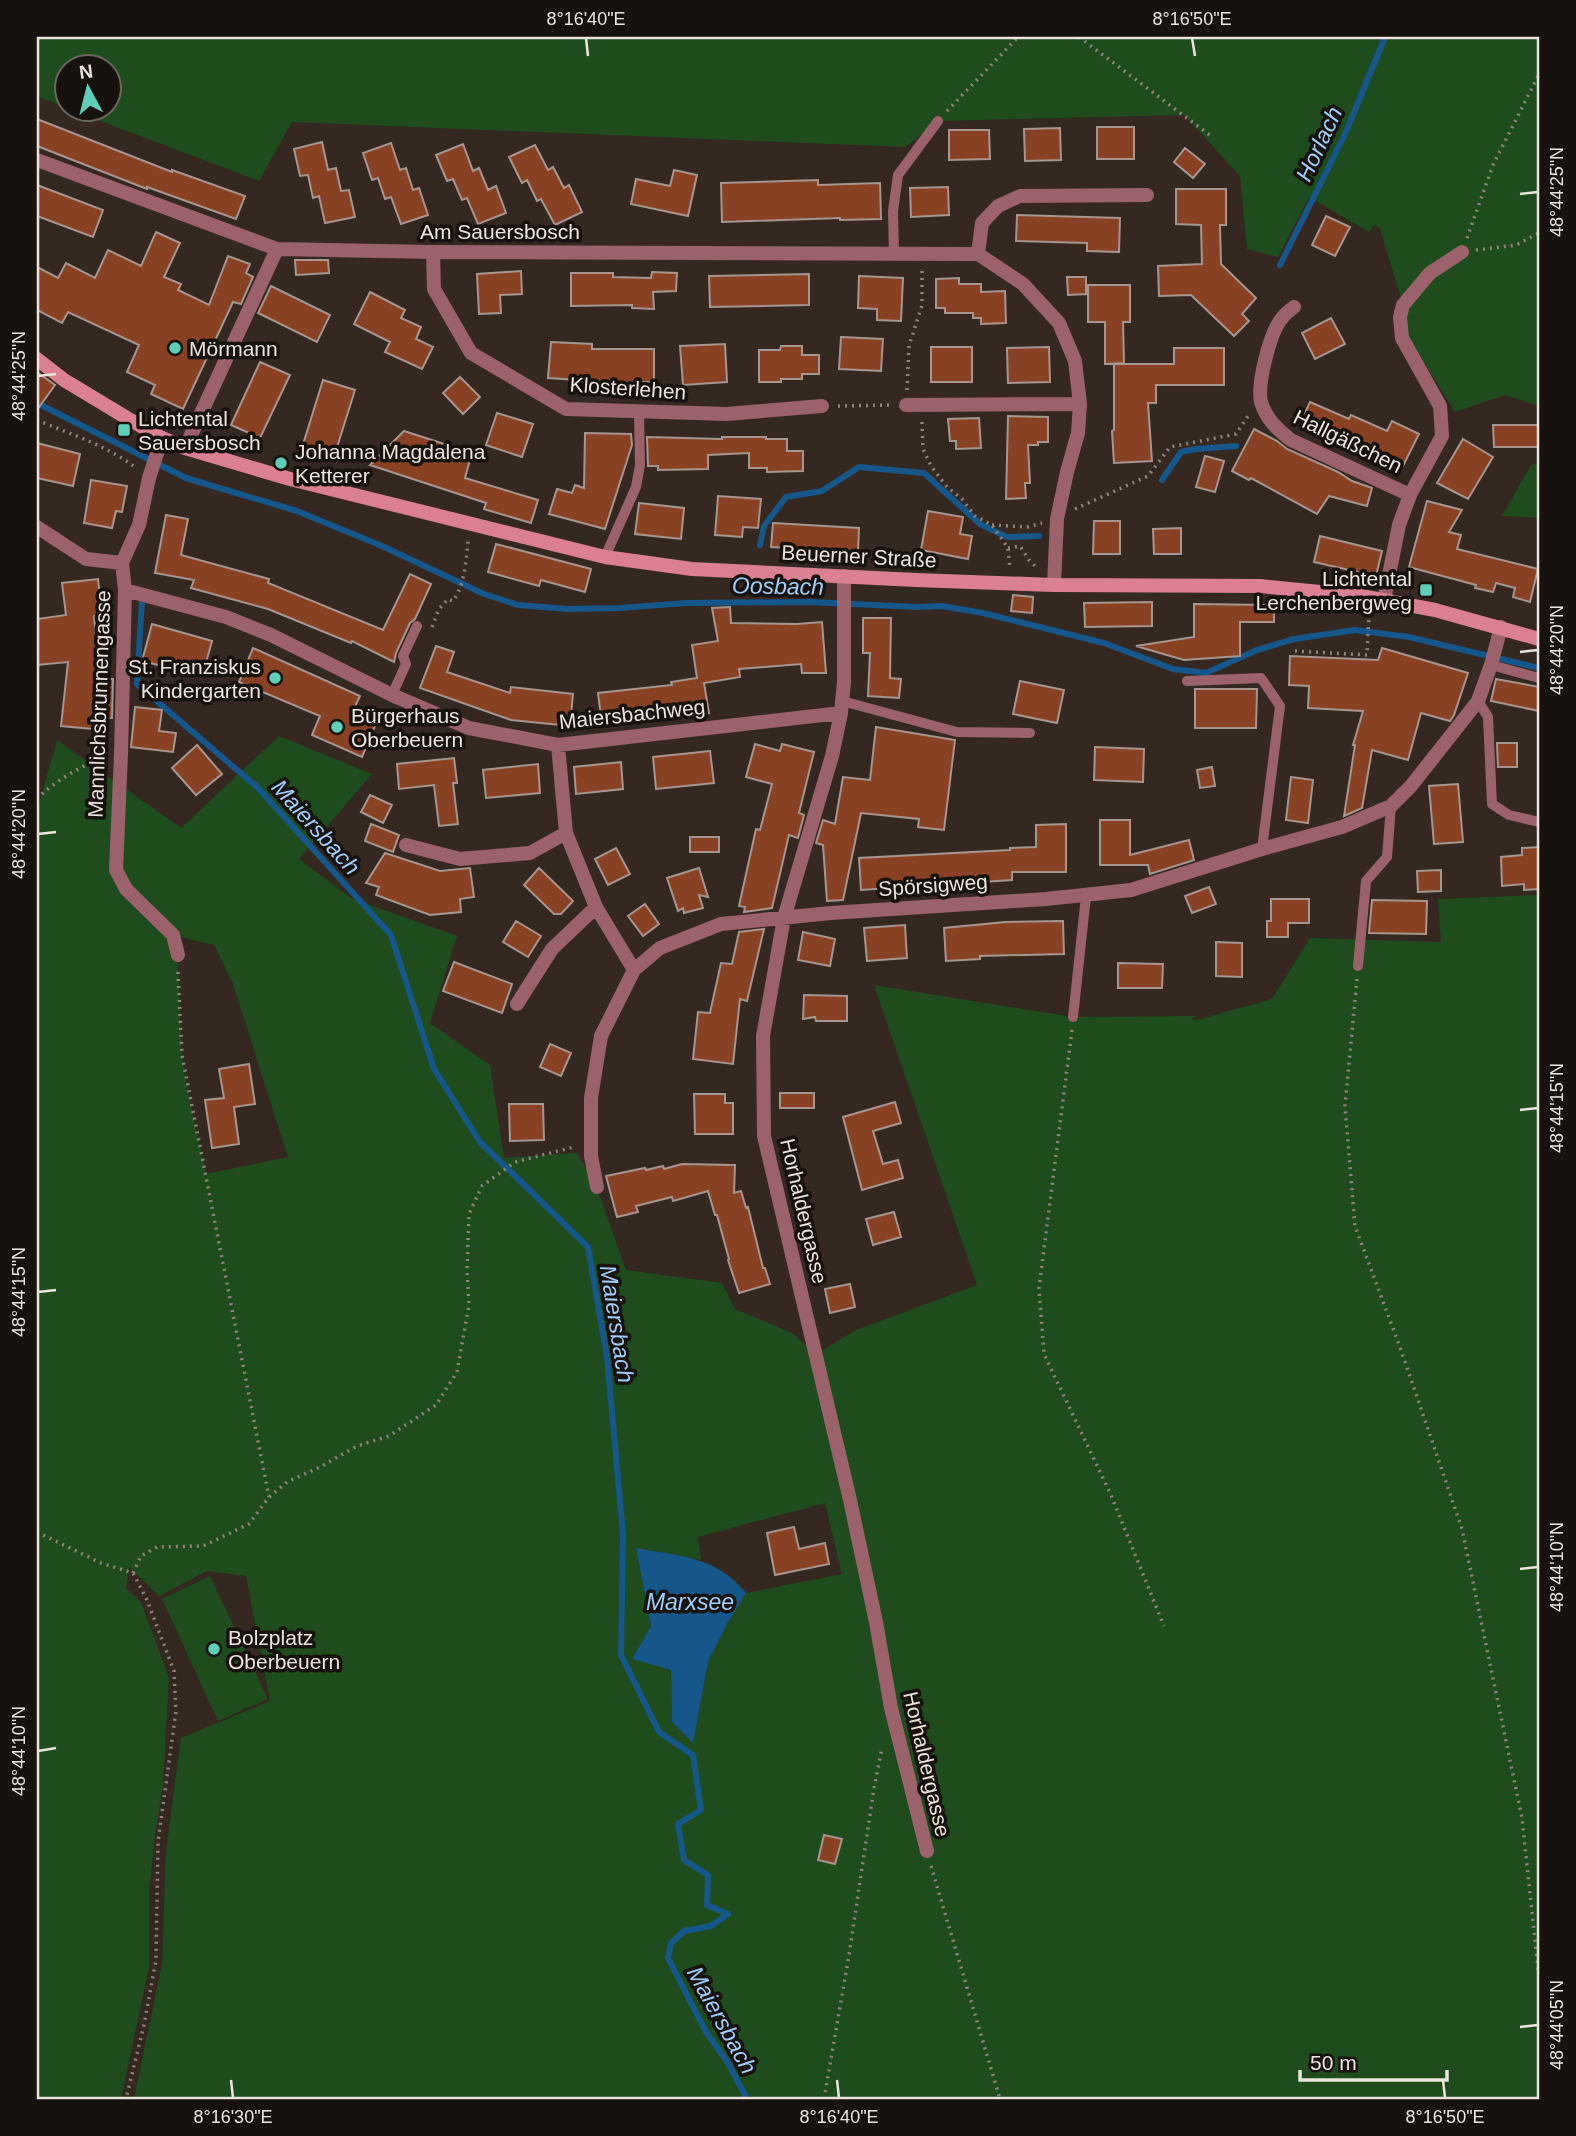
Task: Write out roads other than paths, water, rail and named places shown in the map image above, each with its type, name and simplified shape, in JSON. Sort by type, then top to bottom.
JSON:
[{"type":"main road","name":"Beuerner Straße","points":[[37,359],[64,380],[162,438],[185,448],[290,479],[605,557],[692,569],[844,583],[1260,586],[1384,600],[1435,610],[1499,632],[1539,639]]},
{"type":"street","name":"Am Sauersbosch","points":[[37,160],[277,249],[978,254]]},
{"type":"street","points":[[1055,585],[1057,519],[1078,433],[1080,404],[1075,360],[1059,323],[1023,284],[978,254],[982,223],[998,206],[1020,196],[1147,195]]},
{"type":"street","points":[[185,448],[277,249]]},
{"type":"street","name":"Klosterlehen","points":[[433,252],[434,289],[471,352],[566,409],[727,414],[822,406]]},
{"type":"street","points":[[1384,600],[1399,525],[1410,495],[1442,436],[1440,406],[1402,338],[1400,317],[1403,305],[1430,273],[1462,252]]},
{"type":"street","name":"Hallgäßchen","points":[[1294,307],[1280,320],[1264,361],[1261,402],[1275,427],[1291,440],[1410,495]]},
{"type":"street","points":[[906,405],[1080,404]]},
{"type":"street","name":"Mannlichsbrunnengasse","points":[[162,438],[139,525],[122,563],[125,590],[116,870],[126,888],[173,935],[178,956]]},
{"type":"street","points":[[37,527],[86,559],[122,563]]},
{"type":"street","name":"Horhaldergasse","points":[[844,583],[844,682],[841,707],[832,756],[784,918],[764,1036],[764,1136],[850,1500],[891,1708],[927,1851]]},
{"type":"street","name":"Maiersbachweg","points":[[125,590],[226,617],[271,635],[392,695],[469,728],[558,745],[841,707]]},
{"type":"street","name":"Spörsigweg","points":[[634,970],[660,948],[721,924],[831,912],[1086,896],[1131,890],[1342,827],[1391,806],[1411,786],[1478,701],[1491,666],[1499,632]]},
{"type":"street","points":[[558,745],[566,833],[596,907],[634,970],[601,1036],[591,1098],[591,1156],[597,1187]]},
{"type":"street","points":[[406,845],[460,859],[530,853],[566,833]]},
{"type":"street","points":[[517,1004],[552,949],[596,907]]},
{"type":"lane","points":[[894,254],[893,211],[898,175],[938,121]]},
{"type":"lane","points":[[605,557],[636,487],[640,465],[639,412]]},
{"type":"lane","points":[[392,695],[406,664],[402,656],[416,626]]},
{"type":"lane","points":[[1491,666],[1539,678]]},
{"type":"lane","points":[[1187,681],[1261,677],[1280,706],[1262,849]]},
{"type":"lane","points":[[1478,701],[1488,717],[1492,804],[1509,816],[1539,822]]},
{"type":"lane","points":[[841,707],[957,732],[1030,733]]},
{"type":"lane","points":[[1358,966],[1366,881],[1387,857],[1391,806]]},
{"type":"lane","points":[[1073,1017],[1086,896]]},
{"type":"water","name":"Marxsee","points":[[636,1548],[682,1556],[710,1565],[722,1571],[746,1593],[708,1662],[693,1743],[672,1722],[671,1670],[632,1659],[651,1626]]},
{"type":"waterway","name":"Horlach","points":[[1280,265],[1346,132],[1385,37]]},
{"type":"waterway","name":"Oosbach","points":[[37,403],[186,478],[297,511],[382,546],[484,594],[518,605],[568,609],[686,603],[810,602],[942,606],[983,613],[1104,643],[1173,669],[1206,673],[1257,650],[1294,639],[1355,630],[1409,637],[1539,668]]},
{"type":"waterway","name":"Horlach","points":[[1162,480],[1181,452],[1236,446]]},
{"type":"waterway","name":"Horlach","points":[[760,545],[764,526],[786,497],[822,491],[859,467],[924,473],[980,524],[1007,537],[1039,536]]},
{"type":"waterway","name":"Maiersbach","points":[[142,600],[137,684],[258,788],[391,935],[434,1069],[480,1142],[588,1247],[607,1357],[623,1534],[621,1655],[659,1732],[693,1755],[701,1810],[678,1824],[684,1860],[708,1875],[707,1905],[728,1914],[711,1926],[684,1931],[671,1943],[668,1958],[706,2032],[728,2063],[747,2099]]},
{"type":"place","name":"Mörmann","points":[[175,348]]},
{"type":"place","name":"Lichtental Sauersbosch","points":[[124,430]]},
{"type":"place","name":"Johanna Magdalena Ketterer","points":[[281,463]]},
{"type":"place","name":"Lichtental Lerchenbergweg","points":[[1426,590]]},
{"type":"place","name":"St. Franziskus Kindergarten","points":[[275,678]]},
{"type":"place","name":"Bürgerhaus Oberbeuern","points":[[337,727]]},
{"type":"place","name":"Bolzplatz Oberbeuern","points":[[214,1649]]}]
